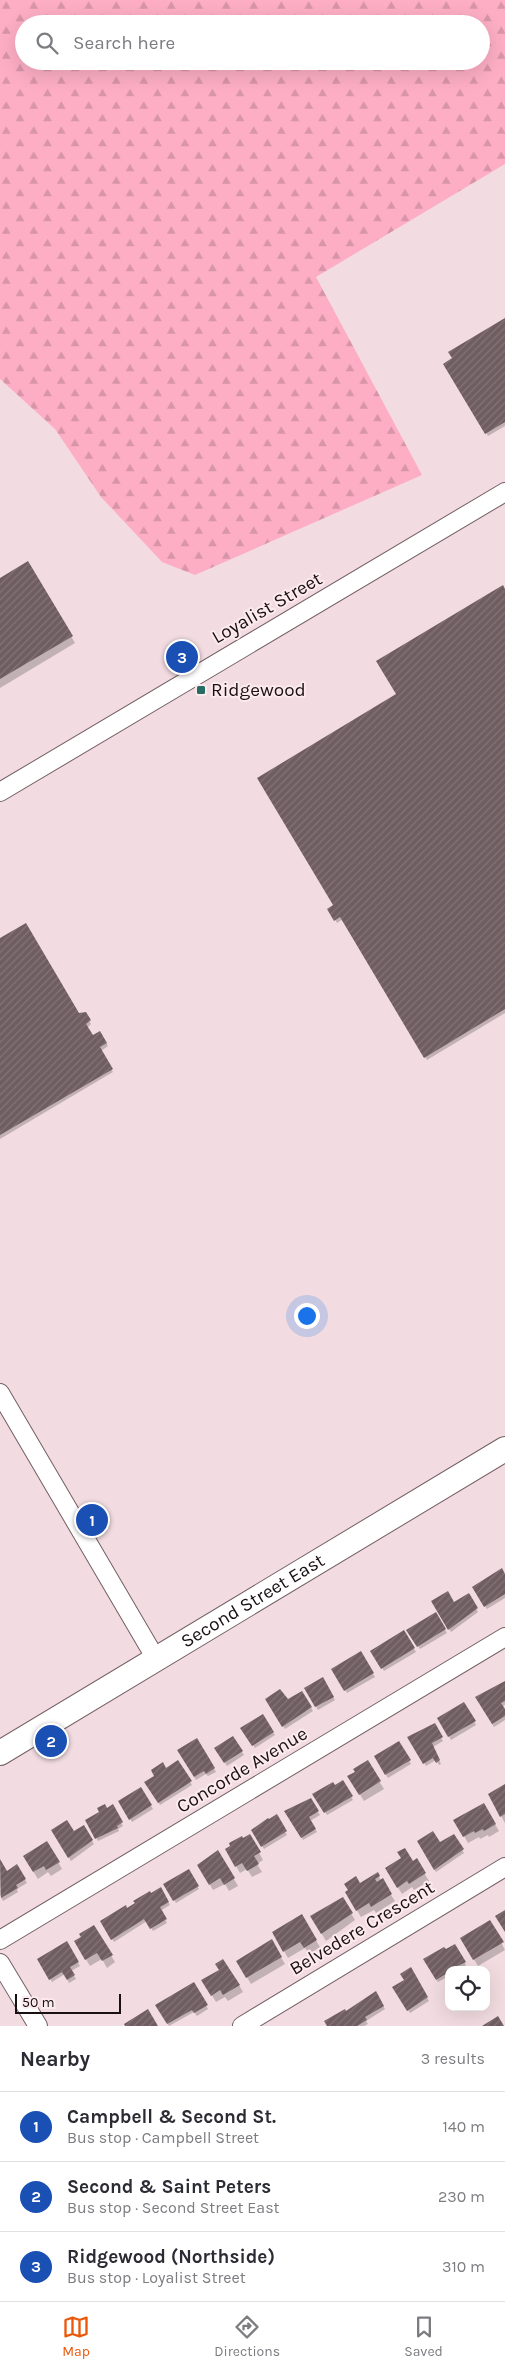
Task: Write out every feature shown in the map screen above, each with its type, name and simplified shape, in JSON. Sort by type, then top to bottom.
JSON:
[{"type":"main road","name":"Second Street East","points":[[0,1753],[505,1449]]},
{"type":"street","name":"Loyalist Street","points":[[0,792],[505,492]]},
{"type":"street","points":[[0,1393],[156,1659]]},
{"type":"street","name":"Concorde Avenue","points":[[0,1940],[505,1637]]},
{"type":"street","name":"Belvedere Crescent","points":[[242,2026],[505,1866]]},
{"type":"street","points":[[0,1963],[38,2026]]},
{"type":"green space","points":[[0,0],[505,0],[505,164],[316,277],[422,475],[195,575],[162,562],[101,497],[55,429],[0,379]]},
{"type":"building","points":[[505,318],[505,422],[485,434],[443,364],[452,358],[448,352]]},
{"type":"building","points":[[28,561],[73,636],[0,679],[0,578]]},
{"type":"building","points":[[503,585],[505,589],[505,1009],[424,1058],[340,917],[334,921],[327,909],[333,905],[257,778],[396,694],[376,661]]},
{"type":"building","points":[[26,923],[79,1013],[86,1012],[91,1020],[86,1024],[93,1035],[100,1031],[107,1043],[100,1047],[113,1069],[0,1135],[0,938]]},
{"type":"building","points":[[502,1568],[505,1574],[505,1594],[484,1607],[472,1587]]},
{"type":"building","points":[[448,1591],[454,1602],[469,1593],[478,1608],[448,1630],[431,1601]]},
{"type":"building","points":[[436,1612],[446,1629],[417,1647],[406,1630]]},
{"type":"building","points":[[404,1630],[415,1648],[381,1669],[370,1651]]},
{"type":"building","points":[[361,1651],[374,1673],[344,1691],[331,1669]]},
{"type":"building","points":[[323,1677],[334,1697],[315,1707],[304,1688]]},
{"type":"building","points":[[505,1681],[505,1701],[501,1703],[505,1709],[505,1716],[492,1724],[475,1697]]},
{"type":"building","points":[[280,1689],[288,1699],[302,1691],[312,1707],[282,1727],[265,1699]]},
{"type":"building","points":[[464,1702],[476,1721],[448,1737],[437,1718]]},
{"type":"building","points":[[263,1714],[274,1732],[252,1746],[240,1728]]},
{"type":"building","points":[[435,1723],[443,1737],[432,1743],[440,1760],[436,1763],[433,1758],[423,1764],[407,1737]]},
{"type":"building","points":[[233,1736],[243,1751],[224,1763],[214,1748]]},
{"type":"building","points":[[197,1738],[215,1768],[206,1774],[204,1771],[194,1777],[177,1750]]},
{"type":"building","points":[[399,1741],[411,1760],[385,1775],[374,1756]]},
{"type":"building","points":[[178,1760],[192,1781],[158,1803],[144,1782],[154,1776],[151,1770],[163,1762],[166,1768]]},
{"type":"building","points":[[368,1760],[381,1781],[359,1795],[347,1776],[355,1772],[353,1769]]},
{"type":"building","points":[[343,1780],[353,1796],[324,1813],[312,1794],[333,1782],[335,1785]]},
{"type":"building","points":[[505,1784],[505,1814],[500,1817],[488,1794]]},
{"type":"building","points":[[141,1787],[152,1805],[129,1820],[118,1801]]},
{"type":"building","points":[[311,1798],[319,1811],[309,1817],[316,1829],[301,1838],[284,1811]]},
{"type":"building","points":[[484,1803],[496,1824],[484,1831],[483,1829],[475,1833],[474,1831],[463,1837],[453,1820]]},
{"type":"building","points":[[105,1804],[107,1808],[113,1804],[123,1822],[117,1826],[118,1828],[95,1839],[85,1820],[99,1812],[97,1808]]},
{"type":"building","points":[[277,1814],[287,1831],[261,1847],[251,1830]]},
{"type":"building","points":[[67,1820],[74,1831],[84,1825],[93,1840],[68,1858],[51,1830]]},
{"type":"building","points":[[433,1831],[440,1842],[454,1834],[464,1849],[434,1870],[417,1841]]},
{"type":"building","points":[[250,1834],[261,1852],[254,1856],[259,1864],[247,1871],[242,1863],[235,1867],[225,1849],[230,1846],[229,1843]]},
{"type":"building","points":[[47,1841],[60,1862],[46,1870],[44,1866],[33,1872],[23,1856]]},
{"type":"building","points":[[405,1848],[413,1861],[417,1858],[426,1873],[409,1884],[407,1881],[397,1888],[385,1868],[401,1858],[397,1852]]},
{"type":"building","points":[[218,1850],[235,1878],[224,1885],[220,1878],[209,1885],[197,1865]]},
{"type":"building","points":[[0,1859],[7,1871],[17,1864],[26,1879],[16,1885],[18,1888],[1,1898]]},
{"type":"building","points":[[189,1869],[199,1886],[173,1901],[163,1884]]},
{"type":"building","points":[[378,1872],[380,1876],[375,1879],[377,1882],[383,1878],[392,1894],[371,1907],[369,1903],[356,1911],[345,1892],[348,1890],[344,1884],[356,1876],[360,1883]]},
{"type":"building","points":[[161,1887],[169,1902],[160,1907],[167,1919],[150,1929],[144,1919],[111,1940],[100,1921],[126,1905],[127,1908],[135,1903],[133,1901],[150,1891],[151,1893]]},
{"type":"building","points":[[343,1897],[353,1913],[321,1934],[310,1916]]},
{"type":"building","points":[[505,1910],[505,1932],[495,1916]]},
{"type":"building","points":[[302,1914],[317,1940],[304,1948],[300,1942],[283,1952],[272,1932]]},
{"type":"building","points":[[490,1920],[504,1942],[473,1960],[460,1938]]},
{"type":"building","points":[[94,1925],[113,1955],[102,1961],[97,1953],[85,1960],[74,1941],[81,1937],[79,1934]]},
{"type":"building","points":[[272,1939],[282,1957],[246,1978],[236,1961]]},
{"type":"building","points":[[67,1941],[79,1962],[70,1967],[75,1975],[67,1980],[62,1972],[49,1980],[37,1959]]},
{"type":"building","points":[[455,1944],[466,1962],[458,1966],[445,1966],[445,1974],[436,1980],[423,1959],[444,1947],[446,1949]]},
{"type":"building","points":[[223,1959],[240,1985],[223,1995],[220,1990],[211,1996],[201,1980],[219,1970],[215,1964]]},
{"type":"building","points":[[411,1967],[428,1997],[407,2011],[392,1987],[404,1980],[400,1974]]},
{"type":"building","points":[[194,1982],[208,2005],[194,2013],[192,2010],[167,2024],[155,2005]]},
{"type":"building","points":[[376,1991],[384,2006],[365,2017],[367,2020],[357,2026],[327,2026],[324,2021],[345,2009],[346,2011]]},
{"type":"building","points":[[148,2009],[158,2026],[125,2026],[124,2024]]},
{"type":"building","points":[[498,2016],[504,2026],[482,2026]]},
{"type":"place","name":"Ridgewood (Northside)","points":[[182,657]]},
{"type":"place","name":"Ridgewood","points":[[201,690]]},
{"type":"place","name":"Campbell & Second St.","points":[[92,1520]]},
{"type":"place","name":"Second & Saint Peters","points":[[51,1741]]}]
